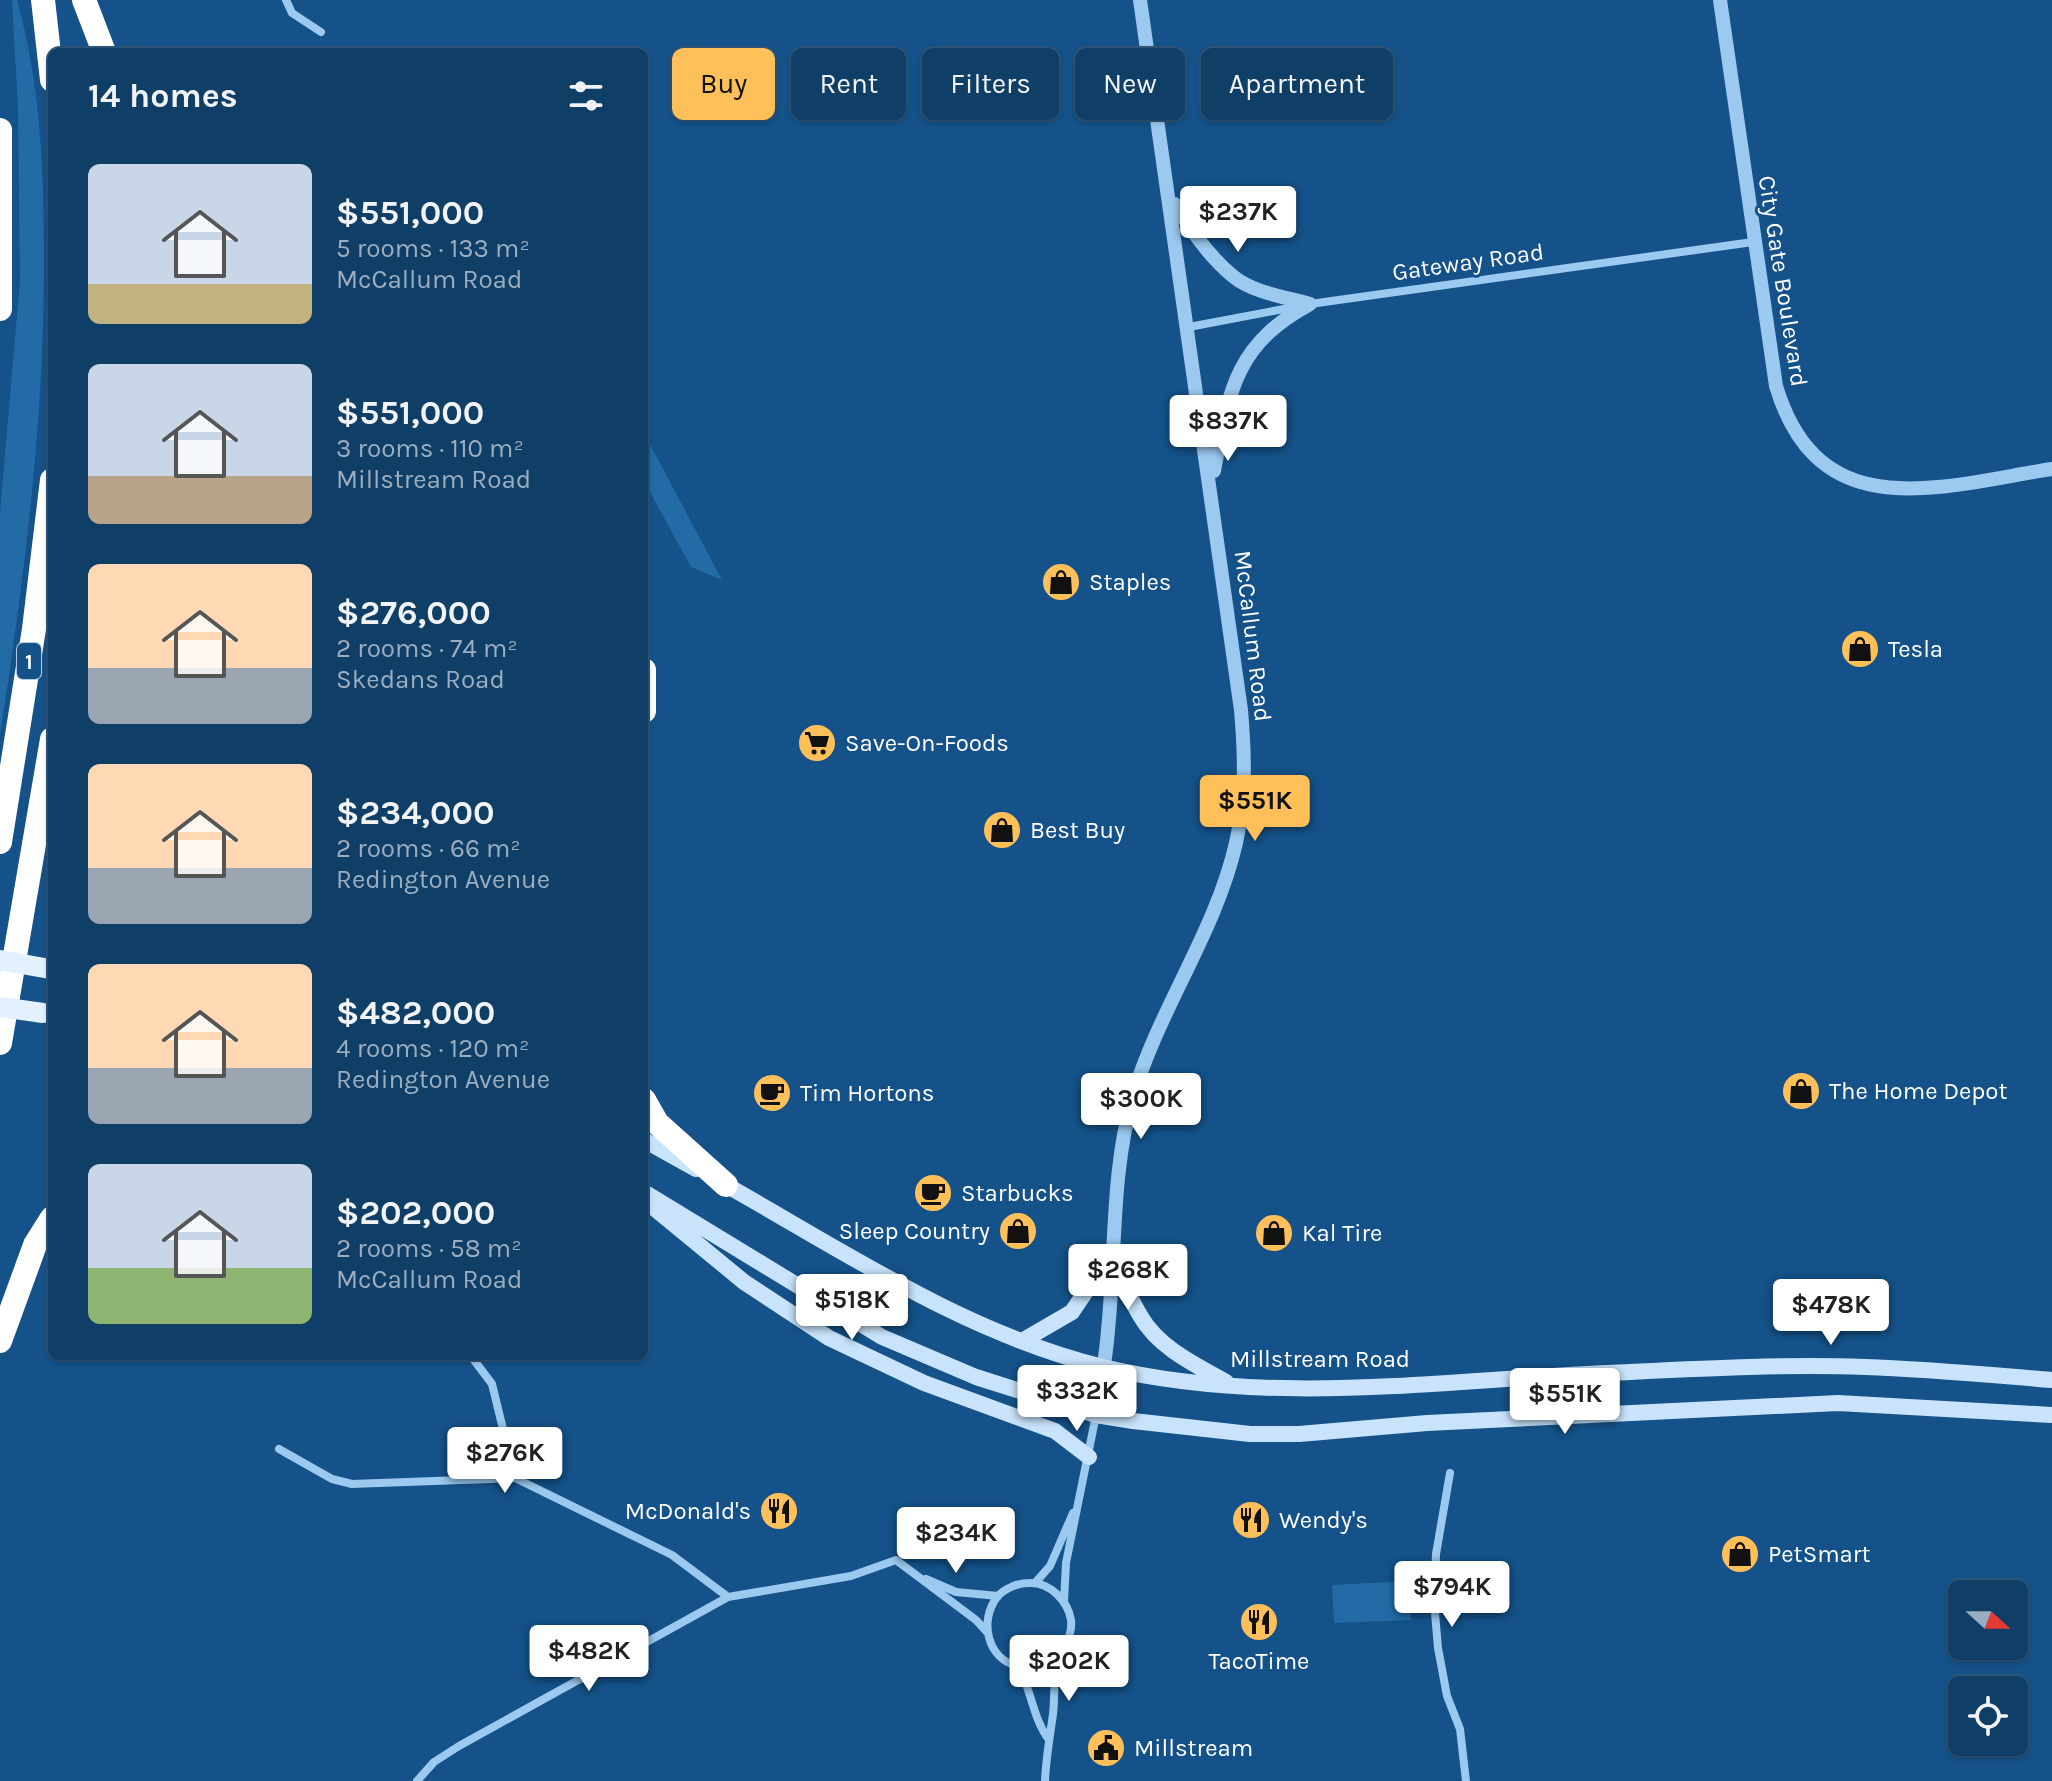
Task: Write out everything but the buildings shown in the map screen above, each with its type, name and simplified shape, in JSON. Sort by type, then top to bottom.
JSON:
[{"type":"highway","points":[[43,0],[48,48]]},
{"type":"highway","points":[[84,0],[102,48]]},
{"type":"highway","points":[[0,130],[0,309]]},
{"type":"highway","name":"1","points":[[0,842],[34,629],[48,513]]},
{"type":"highway","points":[[0,1043],[48,762]]},
{"type":"highway","points":[[648,1107],[657,1123],[726,1185]]},
{"type":"highway","points":[[0,1341],[35,1245],[48,1224]]},
{"type":"main road","points":[[0,960],[48,969]]},
{"type":"main road","points":[[0,1007],[43,1013]]},
{"type":"main road","name":"Millstream Road","points":[[648,1142],[793,1221],[900,1286],[1022,1341],[1103,1367],[1236,1388],[1361,1389],[1608,1373],[1864,1367],[2052,1380]]},
{"type":"main road","points":[[648,1194],[882,1337],[976,1377],[1096,1415],[1250,1434],[1838,1403],[2052,1415]]},
{"type":"main road","points":[[648,1202],[744,1282],[829,1338],[924,1383],[1055,1431],[1089,1457]]},
{"type":"main road","points":[[1022,1341],[1072,1312],[1111,1254]]},
{"type":"main road","points":[[1111,1254],[1152,1333],[1188,1360],[1236,1388]]},
{"type":"street","points":[[286,0],[292,13],[321,32]]},
{"type":"street","name":"McCallum Road","points":[[1064,1601],[1066,1563],[1089,1457],[1108,1331],[1111,1254],[1122,1140],[1158,1025],[1210,914],[1236,846],[1244,797],[1241,710],[1212,485],[1140,0]]},
{"type":"street","name":"City Gate Boulevard","points":[[1720,0],[1776,386],[1783,410],[1810,450],[1827,466],[1873,487],[1899,491],[2052,469]]},
{"type":"street","points":[[1170,197],[1191,230],[1234,277],[1255,288],[1310,304]]},
{"type":"street","name":"Gateway Road","points":[[1189,327],[1310,304],[1753,242]]},
{"type":"street","points":[[1212,485],[1229,393],[1237,373],[1246,357],[1280,320],[1310,304]]},
{"type":"street","points":[[474,1360],[492,1384],[515,1478]]},
{"type":"street","points":[[279,1449],[332,1479],[352,1484],[515,1478],[672,1555],[728,1597]]},
{"type":"street","points":[[1450,1473],[1436,1554],[1434,1601],[1438,1648],[1447,1696],[1460,1729],[1466,1781]]},
{"type":"street","name":"McCallum Road","points":[[1035,1583],[1050,1566],[1080,1498]]},
{"type":"street","points":[[417,1781],[434,1762],[459,1746],[728,1597],[851,1576],[896,1560],[976,1620],[987,1632],[998,1655],[1019,1667],[1037,1667],[1058,1660]]},
{"type":"street","points":[[910,1572],[956,1592],[998,1596]]},
{"type":"street","points":[[987,1632],[988,1613],[998,1596],[1009,1588],[1035,1583],[1052,1589],[1064,1601],[1071,1622],[1067,1643],[1058,1660],[1052,1723],[1047,1737],[1045,1781]]},
{"type":"street","points":[[1019,1667],[1032,1691],[1039,1726],[1047,1737]]},
{"type":"shaded area","points":[[12,0],[17,0],[25,31],[36,93],[42,157],[43,313],[32,494],[0,735],[0,513],[20,281],[18,108]]},
{"type":"shaded area","points":[[648,441],[722,580],[691,567],[648,488]]},
{"type":"shaded area","points":[[1411,1581],[1411,1620],[1334,1623],[1332,1585]]},
{"type":"place","name":"Staples","points":[[1061,582]]},
{"type":"place","name":"Tesla","points":[[1860,649]]},
{"type":"place","name":"Save-On-Foods","points":[[817,743]]},
{"type":"place","name":"Best Buy","points":[[1002,830]]},
{"type":"place","name":"The Home Depot","points":[[1801,1091]]},
{"type":"place","name":"Tim Hortons","points":[[772,1093]]},
{"type":"place","name":"Starbucks","points":[[933,1193]]},
{"type":"place","name":"Sleep Country","points":[[1018,1231]]},
{"type":"place","name":"Kal Tire","points":[[1274,1233]]},
{"type":"place","name":"McDonald's","points":[[779,1511]]},
{"type":"place","name":"Wendy's","points":[[1251,1520]]},
{"type":"place","name":"PetSmart","points":[[1740,1554]]},
{"type":"place","name":"TacoTime","points":[[1259,1622]]},
{"type":"place","name":"Millstream","points":[[1106,1748]]}]
